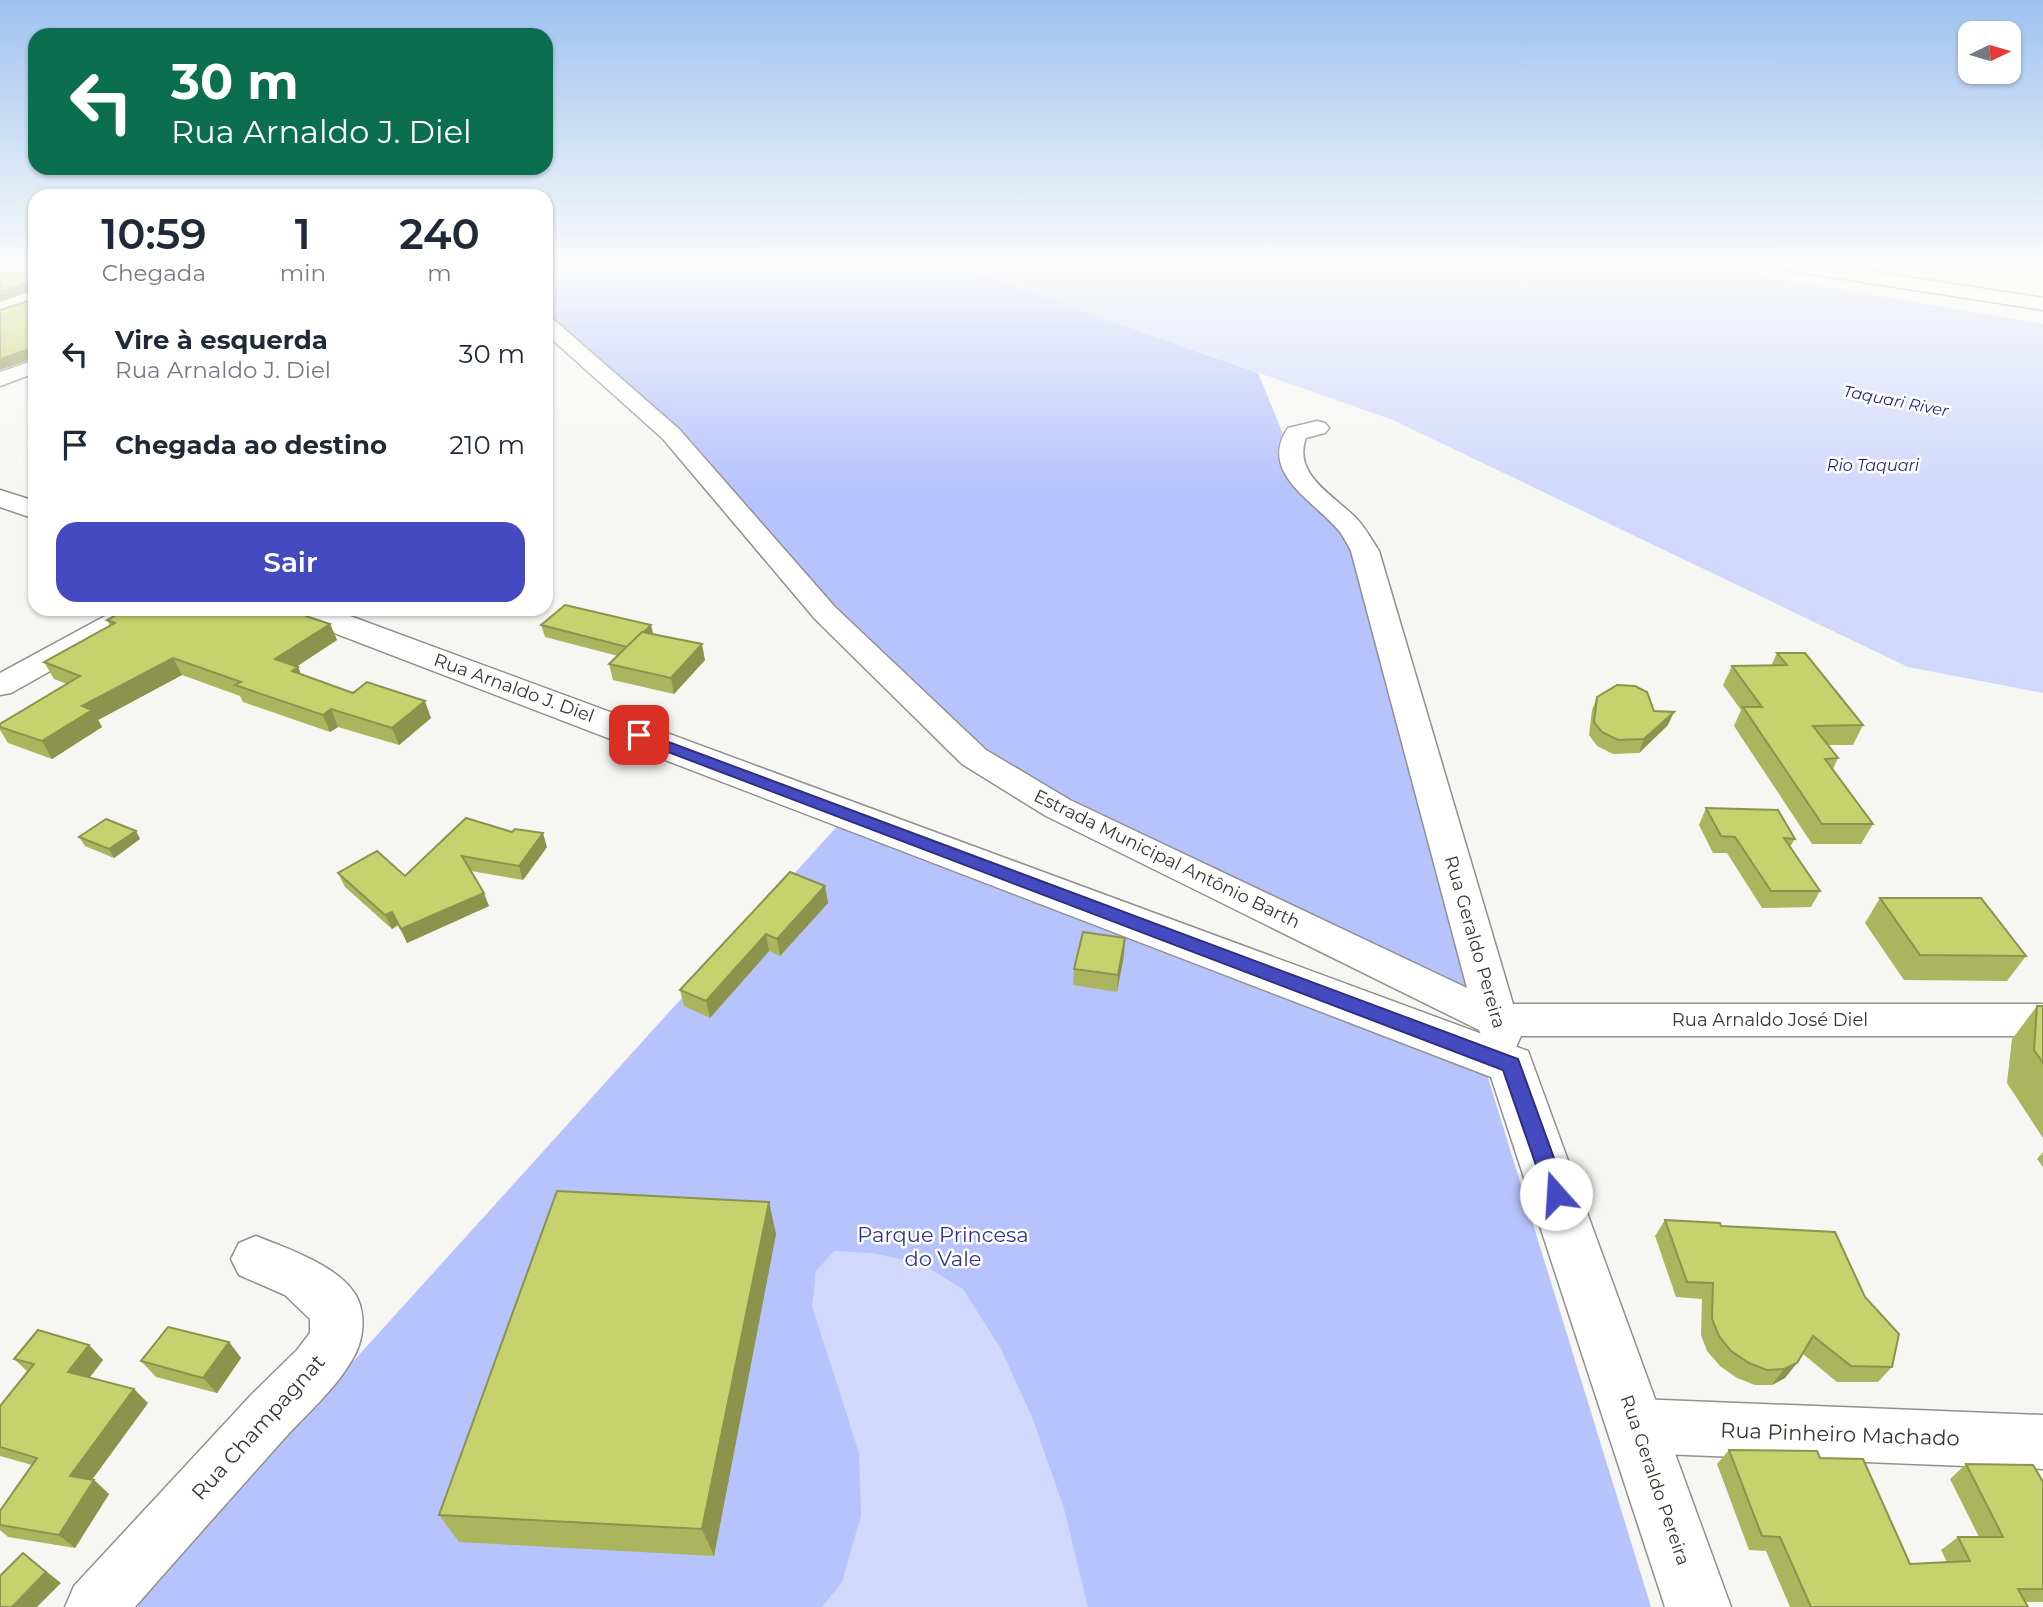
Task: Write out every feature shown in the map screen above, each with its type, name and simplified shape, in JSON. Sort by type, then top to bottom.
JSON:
[{"type":"street","name":"Estrada Municipal Antônio Barth","points":[[564,339],[671,434],[825,613],[974,757],[1058,808],[1504,1042]]},
{"type":"street","points":[[0,379],[28,369]]},
{"type":"street","name":"Rua Geraldo Pereira","points":[[1317,428],[1296,433],[1289,446],[1291,462],[1300,478],[1349,525],[1365,551],[1504,1042],[1698,1607]]},
{"type":"street","points":[[0,498],[28,508]]},
{"type":"street","points":[[0,686],[127,616]]},
{"type":"street","name":"Rua Arnaldo J. Diel","points":[[320,616],[1504,1042]]},
{"type":"street","name":"Rua Arnaldo José Diel","points":[[1504,1042],[2043,1020]]},
{"type":"street","name":"Rua Champagnat","points":[[95,1607],[271,1413],[316,1368],[335,1341],[336,1309],[303,1279],[256,1259]]},
{"type":"street","name":"Rua Pinheiro Machado","points":[[1637,1426],[2043,1442]]},
{"type":"green space","points":[[564,339],[1162,339],[1258,373],[1288,446],[1349,525],[1496,1020],[974,757],[671,434]]},
{"type":"green space","name":"Parque Princesa do Vale","points":[[841,822],[1484,1065],[1651,1607],[131,1607]]},
{"type":"water","name":"Rio Taquari","points":[[1163,339],[2043,339],[2043,693],[1908,667],[1393,420]]},
{"type":"water","points":[[834,1251],[872,1253],[920,1263],[963,1289],[1001,1349],[1032,1417],[1064,1508],[1088,1607],[822,1607],[842,1582],[861,1515],[859,1453],[812,1306],[816,1271]]},
{"type":"building","points":[[0,339],[28,339],[28,349],[0,359]]},
{"type":"building","points":[[565,605],[651,625],[627,647],[541,625]]},
{"type":"building","points":[[114,616],[306,616],[330,624],[275,659],[298,667],[292,671],[353,693],[367,682],[425,701],[392,728],[331,709],[323,715],[235,685],[241,682],[173,658],[82,706],[92,710],[42,741],[0,727],[0,724],[80,676],[44,662],[115,623],[107,620]]},
{"type":"building","points":[[642,632],[702,644],[671,678],[609,664]]},
{"type":"building","points":[[1777,653],[1805,653],[1863,725],[1813,726],[1838,758],[1825,759],[1873,824],[1822,824],[1743,707],[1762,707],[1732,666],[1787,665]]},
{"type":"building","points":[[1617,685],[1635,686],[1647,692],[1654,711],[1674,712],[1644,739],[1618,740],[1602,732],[1594,722],[1597,697]]},
{"type":"building","points":[[1706,808],[1778,810],[1795,839],[1784,838],[1820,891],[1771,891],[1735,837],[1721,836]]},
{"type":"building","points":[[466,818],[512,832],[515,829],[543,833],[519,866],[462,856],[484,893],[401,929],[392,912],[385,915],[338,873],[377,851],[405,876]]},
{"type":"building","points":[[106,819],[136,831],[109,849],[79,837]]},
{"type":"building","points":[[790,872],[825,886],[777,939],[766,934],[706,1001],[680,990]]},
{"type":"building","points":[[1880,898],[1981,898],[2026,956],[1920,955]]},
{"type":"building","points":[[1083,932],[1125,938],[1118,975],[1074,969]]},
{"type":"building","points":[[2037,1006],[2043,1006],[2043,1063],[2034,1050]]},
{"type":"building","points":[[557,1191],[769,1202],[702,1529],[439,1515]]},
{"type":"building","points":[[1665,1220],[1835,1232],[1865,1297],[1899,1334],[1892,1367],[1851,1366],[1813,1336],[1797,1363],[1784,1369],[1767,1370],[1749,1363],[1731,1351],[1719,1336],[1712,1319],[1713,1283],[1687,1282]]},
{"type":"building","points":[[168,1327],[229,1342],[203,1378],[141,1361]]},
{"type":"building","points":[[38,1330],[89,1345],[68,1372],[134,1389],[70,1476],[94,1480],[59,1535],[0,1525],[0,1511],[37,1458],[0,1447],[0,1406],[34,1364],[14,1359]]},
{"type":"building","points":[[1729,1450],[1817,1451],[1820,1458],[1863,1459],[1910,1564],[1970,1561],[1958,1537],[2003,1537],[1966,1464],[2033,1465],[2043,1482],[2043,1589],[2018,1589],[2028,1607],[1811,1607],[1780,1537],[1762,1536]]},
{"type":"building","points":[[23,1553],[46,1572],[12,1607],[0,1607],[0,1576]]},
{"type":"route","points":[[639,735],[1511,1065],[1556,1194]]},
{"type":"water label","name":"Taquari River","points":[[1896,401]]}]
